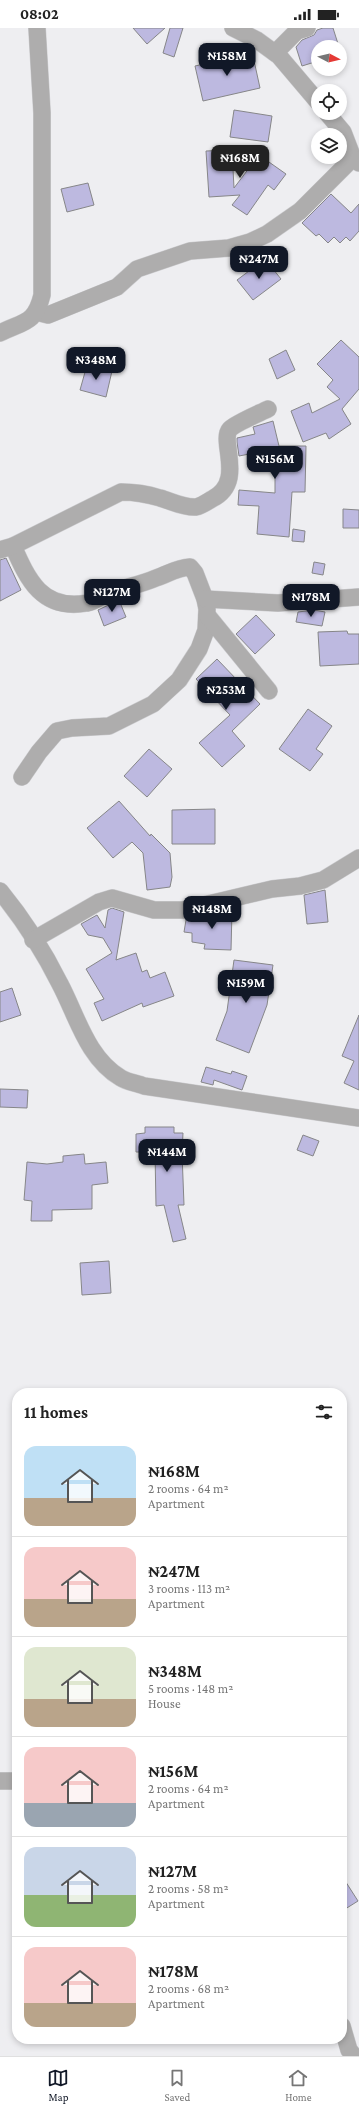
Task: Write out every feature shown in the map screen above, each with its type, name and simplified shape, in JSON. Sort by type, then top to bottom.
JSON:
[{"type":"street","points":[[0,333],[29,321],[36,312],[42,295],[42,113],[36,28]]},
{"type":"street","points":[[233,28],[257,40],[275,53],[311,94]]},
{"type":"street","points":[[275,53],[297,31],[308,28]]},
{"type":"street","points":[[36,312],[48,315],[117,287],[137,269],[190,251],[229,248],[250,242],[267,234],[300,212],[356,161],[343,132],[333,120]]},
{"type":"street","points":[[22,777],[39,752],[57,731],[72,728],[109,726],[153,704],[179,680],[199,649],[206,630],[206,607],[195,573],[190,567],[178,568],[155,579],[106,594],[88,603],[71,604],[52,600],[38,591],[6,548],[121,492],[134,492],[196,507],[220,495],[230,476],[230,455],[226,437],[230,429],[268,409]]},
{"type":"street","points":[[206,607],[359,597]]},
{"type":"street","points":[[206,607],[269,691]]},
{"type":"street","points":[[34,940],[99,902],[112,898],[154,910],[182,910],[272,889],[300,886],[323,880],[359,858]]},
{"type":"street","points":[[0,891],[14,908],[60,984],[78,1026],[102,1062],[121,1078],[152,1087],[359,1118]]},
{"type":"street","points":[[0,1781],[12,1781]]},
{"type":"street","points":[[347,2043],[349,2050],[354,2056]]},
{"type":"building","points":[[133,28],[165,28],[147,44]]},
{"type":"building","points":[[170,28],[183,28],[174,57],[163,53]]},
{"type":"building","points":[[323,28],[333,28],[337,40],[311,40],[311,63],[302,66],[296,47],[302,40],[314,35],[317,30]]},
{"type":"building","points":[[224,54],[226,62],[253,56],[260,88],[203,101],[195,66],[213,62],[212,57]]},
{"type":"building","points":[[234,110],[272,116],[268,142],[230,137]]},
{"type":"building","points":[[232,150],[234,188],[259,155],[286,174],[274,190],[268,185],[247,215],[232,205],[240,195],[209,197],[206,151]]},
{"type":"building","points":[[88,183],[94,205],[67,212],[61,189]]},
{"type":"building","points":[[331,194],[351,213],[359,204],[359,231],[350,241],[346,237],[340,243],[334,237],[328,243],[319,234],[316,236],[302,223]]},
{"type":"building","points":[[265,259],[281,279],[253,300],[237,280]]},
{"type":"building","points":[[341,340],[359,357],[359,389],[342,409],[351,424],[329,439],[326,433],[303,442],[291,411],[309,403],[312,413],[340,399],[327,387],[333,380],[317,364]]},
{"type":"building","points":[[286,350],[295,370],[277,379],[269,359]]},
{"type":"building","points":[[87,365],[112,371],[106,397],[80,390]]},
{"type":"building","points":[[273,421],[279,446],[306,446],[305,492],[292,492],[289,537],[257,534],[259,506],[238,505],[239,490],[275,493],[275,449],[239,456],[237,442],[237,438],[255,434],[253,427]]},
{"type":"building","points":[[343,509],[359,510],[359,528],[343,528]]},
{"type":"building","points":[[293,529],[305,531],[304,542],[292,541]]},
{"type":"building","points":[[6,558],[21,590],[0,601],[0,560]]},
{"type":"building","points":[[314,562],[325,564],[323,575],[312,573]]},
{"type":"building","points":[[119,600],[126,617],[104,626],[98,610]]},
{"type":"building","points":[[314,610],[325,612],[322,626],[296,622],[298,612]]},
{"type":"building","points":[[256,615],[275,635],[255,654],[236,634]]},
{"type":"building","points":[[347,631],[348,634],[359,634],[359,664],[320,666],[318,632]]},
{"type":"building","points":[[217,659],[260,704],[232,731],[245,746],[222,767],[199,743],[230,715],[196,679]]},
{"type":"building","points":[[308,709],[332,726],[316,749],[323,754],[310,771],[279,749]]},
{"type":"building","points":[[149,749],[172,769],[147,797],[124,776]]},
{"type":"building","points":[[119,801],[150,836],[151,834],[170,853],[172,877],[170,887],[147,890],[143,853],[132,842],[113,858],[87,828]]},
{"type":"building","points":[[215,809],[215,844],[172,844],[172,810]]},
{"type":"building","points":[[325,890],[328,922],[307,924],[304,895]]},
{"type":"building","points":[[112,908],[124,912],[116,960],[136,953],[142,972],[147,970],[150,978],[165,972],[174,996],[143,1007],[142,1003],[102,1021],[94,1003],[104,999],[86,969],[112,953],[103,938],[88,935],[81,924],[97,915],[105,928],[108,910]]},
{"type":"building","points":[[226,910],[232,911],[231,950],[204,949],[205,944],[192,942],[192,933],[184,932],[186,920],[206,917],[206,915]]},
{"type":"building","points":[[234,960],[273,965],[267,1005],[249,1053],[216,1040],[227,1011]]},
{"type":"building","points":[[12,988],[21,1015],[0,1022],[0,992]]},
{"type":"building","points":[[359,1015],[359,1090],[344,1083],[354,1061],[342,1056]]},
{"type":"building","points":[[206,1067],[231,1074],[232,1071],[247,1076],[242,1090],[214,1080],[213,1085],[201,1082]]},
{"type":"building","points":[[0,1089],[28,1090],[27,1108],[0,1107]]},
{"type":"building","points":[[145,1127],[174,1127],[174,1133],[183,1133],[182,1153],[184,1205],[178,1205],[186,1239],[173,1242],[164,1205],[156,1206],[155,1152],[136,1152],[136,1134],[145,1133]]},
{"type":"building","points":[[303,1135],[319,1141],[313,1156],[297,1150]]},
{"type":"building","points":[[84,1154],[85,1164],[106,1162],[108,1183],[92,1185],[92,1209],[52,1210],[52,1221],[31,1221],[32,1201],[24,1200],[27,1162],[47,1164],[63,1162],[63,1156]]},
{"type":"building","points":[[109,1261],[111,1293],[82,1295],[80,1263]]},
{"type":"building","points":[[347,1884],[358,1901],[347,1908]]}]
